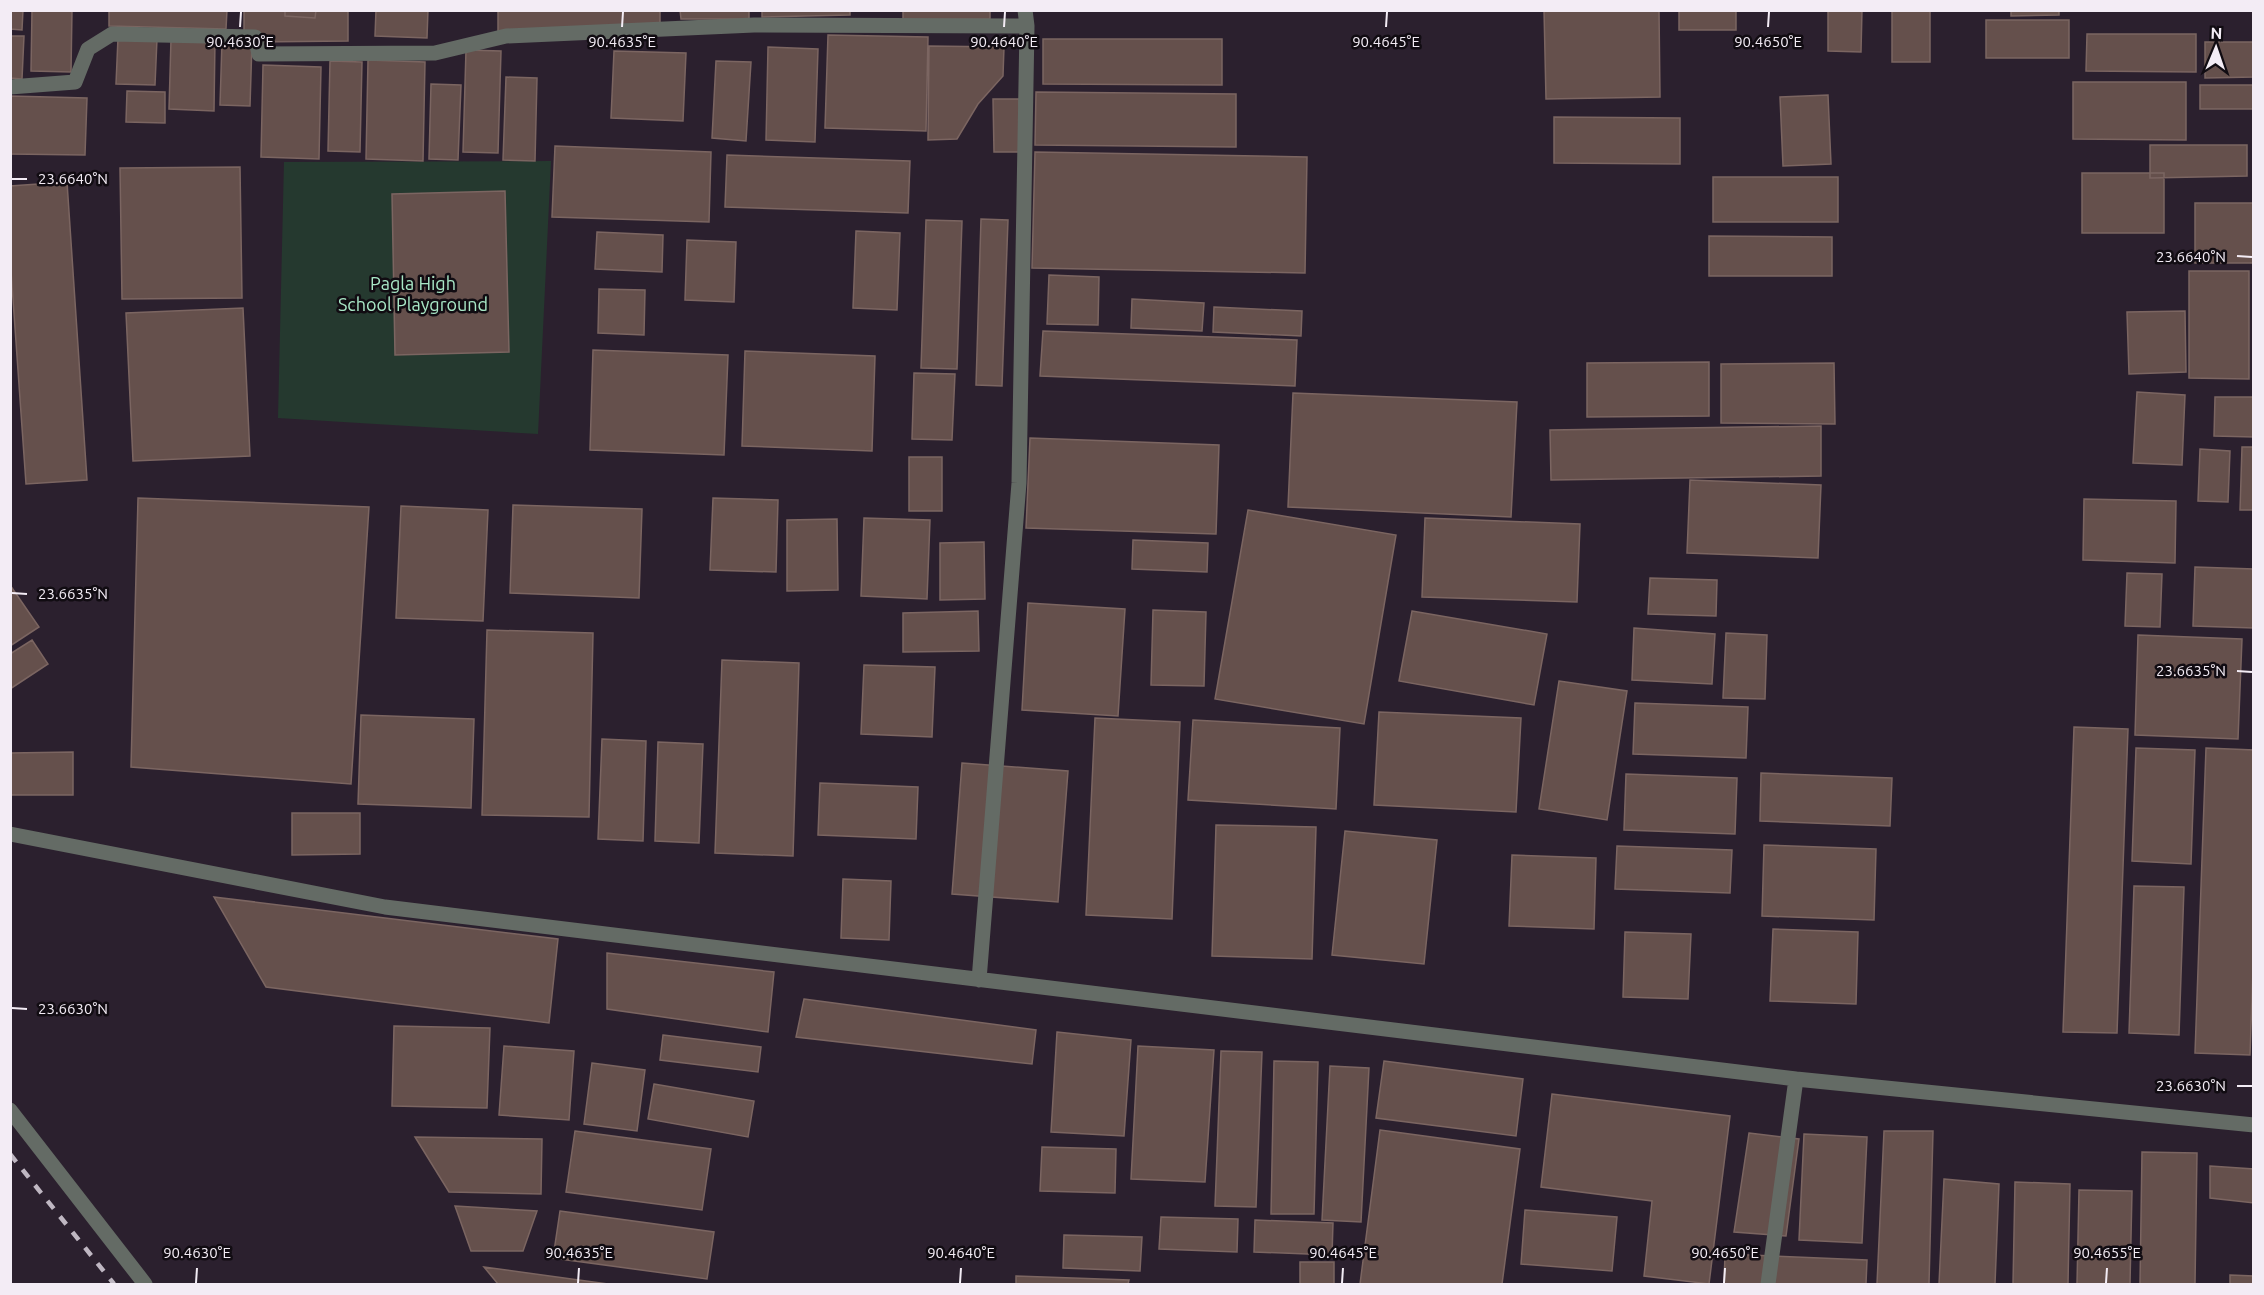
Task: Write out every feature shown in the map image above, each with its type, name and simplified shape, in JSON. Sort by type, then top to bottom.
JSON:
[{"type":"street","points":[[10,87],[75,82],[88,49],[112,34],[255,37],[259,54],[435,53],[506,36],[754,25],[1026,18],[1019,483],[979,980]]},
{"type":"street","points":[[10,834],[385,907],[1796,1079],[2253,1125]]},
{"type":"street","points":[[1768,1284],[1796,1079]]},
{"type":"street","points":[[10,1110],[145,1284]]},
{"type":"green space","name":"Pagla High School Playground","points":[[551,161],[538,434],[278,418],[284,162]]},
{"type":"building","points":[[10,10],[23,10],[22,30],[10,29]]},
{"type":"building","points":[[32,10],[72,10],[71,72],[31,71]]},
{"type":"building","points":[[109,10],[227,10],[226,29],[109,26]]},
{"type":"building","points":[[244,10],[348,10],[348,41],[244,42]]},
{"type":"building","points":[[285,10],[316,10],[315,18],[285,16]]},
{"type":"building","points":[[376,10],[428,10],[427,38],[375,36]]},
{"type":"building","points":[[498,10],[660,10],[660,29],[498,31]]},
{"type":"building","points":[[680,10],[749,10],[749,19],[681,19]]},
{"type":"building","points":[[762,10],[850,10],[850,15],[762,17]]},
{"type":"building","points":[[903,10],[990,10],[990,19],[903,20]]},
{"type":"building","points":[[1544,10],[1659,10],[1660,97],[1546,99]]},
{"type":"building","points":[[1679,10],[1736,10],[1736,30],[1679,30]]},
{"type":"building","points":[[1828,10],[1862,10],[1861,52],[1828,51]]},
{"type":"building","points":[[1892,10],[1930,10],[1930,62],[1892,62]]},
{"type":"building","points":[[2011,10],[2059,10],[2059,15],[2011,16]]},
{"type":"building","points":[[1986,20],[2069,20],[2069,58],[1986,58]]},
{"type":"building","points":[[2087,34],[2196,34],[2196,72],[2086,71]]},
{"type":"building","points":[[828,35],[928,37],[926,131],[825,128]]},
{"type":"building","points":[[10,36],[24,36],[22,79],[10,78]]},
{"type":"building","points":[[118,38],[157,39],[155,85],[116,84]]},
{"type":"building","points":[[171,39],[215,40],[214,111],[169,109]]},
{"type":"building","points":[[1043,39],[1222,39],[1222,85],[1043,84]]},
{"type":"building","points":[[222,41],[252,42],[250,106],[220,105]]},
{"type":"building","points":[[2205,42],[2254,42],[2254,77],[2205,78]]},
{"type":"building","points":[[929,46],[1004,47],[1003,76],[978,104],[957,139],[928,140]]},
{"type":"building","points":[[768,47],[818,49],[815,142],[766,140]]},
{"type":"building","points":[[466,50],[501,51],[498,153],[463,152]]},
{"type":"building","points":[[614,51],[686,53],[683,121],[611,118]]},
{"type":"building","points":[[368,60],[425,62],[423,161],[366,159]]},
{"type":"building","points":[[330,61],[362,62],[360,152],[328,151]]},
{"type":"building","points":[[716,61],[751,62],[746,141],[712,138]]},
{"type":"building","points":[[263,65],[321,67],[319,159],[261,157]]},
{"type":"building","points":[[506,77],[537,78],[535,161],[503,160]]},
{"type":"building","points":[[2073,82],[2186,82],[2186,140],[2073,139]]},
{"type":"building","points":[[431,84],[461,85],[458,160],[429,159]]},
{"type":"building","points":[[2200,85],[2254,85],[2254,109],[2200,109]]},
{"type":"building","points":[[127,91],[165,92],[165,123],[126,122]]},
{"type":"building","points":[[1036,92],[1236,94],[1236,147],[1035,145]]},
{"type":"building","points":[[1828,95],[1831,164],[1783,166],[1780,97]]},
{"type":"building","points":[[10,96],[87,98],[85,155],[10,154]]},
{"type":"building","points":[[993,99],[1019,99],[1020,152],[994,152]]},
{"type":"building","points":[[1554,117],[1680,118],[1680,164],[1554,163]]},
{"type":"building","points":[[2150,145],[2247,145],[2247,176],[2150,178]]},
{"type":"building","points":[[555,146],[711,152],[709,222],[552,217]]},
{"type":"building","points":[[1035,152],[1307,157],[1305,273],[1032,268]]},
{"type":"building","points":[[727,155],[910,161],[908,213],[725,207]]},
{"type":"building","points":[[240,167],[242,298],[122,299],[120,168]]},
{"type":"building","points":[[2082,173],[2164,173],[2164,233],[2082,233]]},
{"type":"building","points":[[1713,177],[1838,177],[1838,222],[1713,222]]},
{"type":"building","points":[[67,182],[87,480],[26,484],[10,257],[10,186]]},
{"type":"building","points":[[505,191],[509,352],[395,355],[392,194]]},
{"type":"building","points":[[2195,203],[2254,203],[2254,263],[2195,263]]},
{"type":"building","points":[[981,219],[1008,220],[1002,386],[976,385]]},
{"type":"building","points":[[926,220],[962,221],[957,369],[921,368]]},
{"type":"building","points":[[856,231],[900,233],[897,310],[853,308]]},
{"type":"building","points":[[597,232],[663,235],[662,272],[595,269]]},
{"type":"building","points":[[1709,236],[1832,237],[1832,276],[1709,276]]},
{"type":"building","points":[[687,240],[736,242],[734,302],[685,300]]},
{"type":"building","points":[[2189,271],[2249,271],[2249,379],[2189,378]]},
{"type":"building","points":[[1049,275],[1099,277],[1098,325],[1047,324]]},
{"type":"building","points":[[599,289],[645,290],[644,335],[598,333]]},
{"type":"building","points":[[1132,299],[1204,303],[1202,331],[1131,328]]},
{"type":"building","points":[[1214,307],[1302,311],[1301,336],[1213,332]]},
{"type":"building","points":[[243,308],[250,456],[133,461],[126,313]]},
{"type":"building","points":[[2185,311],[2186,372],[2129,374],[2127,312]]},
{"type":"building","points":[[1043,331],[1297,340],[1295,386],[1040,376]]},
{"type":"building","points":[[593,350],[728,355],[724,455],[590,450]]},
{"type":"building","points":[[745,351],[875,356],[872,451],[742,446]]},
{"type":"building","points":[[1709,362],[1709,416],[1587,417],[1587,363]]},
{"type":"building","points":[[1834,363],[1835,424],[1721,423],[1721,364]]},
{"type":"building","points":[[914,373],[955,374],[952,440],[912,439]]},
{"type":"building","points":[[2137,392],[2185,395],[2182,465],[2133,463]]},
{"type":"building","points":[[1293,393],[1517,402],[1511,517],[1288,507]]},
{"type":"building","points":[[2215,397],[2254,397],[2254,437],[2214,436]]},
{"type":"building","points":[[1821,426],[1821,476],[1551,480],[1550,430]]},
{"type":"building","points":[[1030,438],[1219,445],[1216,534],[1026,528]]},
{"type":"building","points":[[2242,447],[2254,447],[2254,510],[2240,510]]},
{"type":"building","points":[[2200,449],[2230,451],[2228,502],[2198,501]]},
{"type":"building","points":[[909,457],[942,457],[942,511],[909,511]]},
{"type":"building","points":[[1690,480],[1821,485],[1818,558],[1687,553]]},
{"type":"building","points":[[138,498],[369,507],[351,784],[131,767]]},
{"type":"building","points":[[713,498],[778,500],[776,572],[710,570]]},
{"type":"building","points":[[2084,499],[2176,501],[2175,563],[2083,560]]},
{"type":"building","points":[[513,505],[642,509],[639,598],[510,593]]},
{"type":"building","points":[[401,506],[488,510],[483,621],[396,618]]},
{"type":"building","points":[[1248,510],[1396,535],[1364,724],[1215,699]]},
{"type":"building","points":[[864,518],[930,520],[927,599],[861,596]]},
{"type":"building","points":[[1425,518],[1580,524],[1577,602],[1422,597]]},
{"type":"building","points":[[837,519],[838,590],[787,591],[787,520]]},
{"type":"building","points":[[1133,540],[1208,543],[1207,572],[1132,569]]},
{"type":"building","points":[[984,542],[985,599],[940,600],[940,543]]},
{"type":"building","points":[[2195,567],[2254,569],[2254,628],[2193,626]]},
{"type":"building","points":[[2127,573],[2162,574],[2160,627],[2125,626]]},
{"type":"building","points":[[1650,578],[1717,580],[1716,616],[1648,614]]},
{"type":"building","points":[[10,585],[39,627],[10,646]]},
{"type":"building","points":[[1028,603],[1125,609],[1118,716],[1022,710]]},
{"type":"building","points":[[1153,610],[1206,612],[1204,686],[1151,685]]},
{"type":"building","points":[[978,611],[979,651],[903,652],[903,613]]},
{"type":"building","points":[[1412,611],[1547,634],[1534,705],[1399,681]]},
{"type":"building","points":[[1634,628],[1715,634],[1712,684],[1632,680]]},
{"type":"building","points":[[487,630],[593,633],[589,817],[482,815]]},
{"type":"building","points":[[1726,633],[1767,635],[1765,699],[1723,698]]},
{"type":"building","points":[[2138,635],[2242,639],[2238,739],[2135,735]]},
{"type":"building","points":[[32,640],[48,664],[10,689],[10,654]]},
{"type":"building","points":[[722,660],[799,663],[793,856],[715,853]]},
{"type":"building","points":[[864,665],[935,667],[932,737],[861,734]]},
{"type":"building","points":[[1559,681],[1627,691],[1607,820],[1539,809]]},
{"type":"building","points":[[1635,703],[1748,707],[1746,758],[1633,754]]},
{"type":"building","points":[[1379,712],[1521,718],[1516,812],[1374,805]]},
{"type":"building","points":[[361,715],[474,719],[471,808],[358,804]]},
{"type":"building","points":[[1095,718],[1180,722],[1172,919],[1086,915]]},
{"type":"building","points":[[1193,720],[1340,728],[1336,809],[1188,800]]},
{"type":"building","points":[[2074,727],[2128,729],[2117,1033],[2063,1032]]},
{"type":"building","points":[[602,739],[646,741],[643,841],[598,839]]},
{"type":"building","points":[[658,742],[703,744],[699,843],[655,841]]},
{"type":"building","points":[[2136,748],[2195,750],[2191,864],[2132,861]]},
{"type":"building","points":[[2206,748],[2254,750],[2254,941],[2250,1055],[2195,1053]]},
{"type":"building","points":[[73,752],[73,795],[10,795],[10,753]]},
{"type":"building","points":[[962,763],[1068,771],[1058,902],[952,894]]},
{"type":"building","points":[[1761,773],[1892,778],[1890,826],[1760,821]]},
{"type":"building","points":[[1626,774],[1737,778],[1735,834],[1624,830]]},
{"type":"building","points":[[820,783],[918,787],[916,839],[818,835]]},
{"type":"building","points":[[292,813],[360,813],[360,854],[292,855]]},
{"type":"building","points":[[1216,825],[1316,827],[1312,959],[1212,956]]},
{"type":"building","points":[[1345,831],[1437,840],[1424,964],[1332,955]]},
{"type":"building","points":[[1764,845],[1876,849],[1874,920],[1762,916]]},
{"type":"building","points":[[1617,846],[1732,850],[1730,893],[1615,889]]},
{"type":"building","points":[[1512,855],[1596,858],[1594,929],[1509,926]]},
{"type":"building","points":[[843,879],[891,881],[889,940],[841,938]]},
{"type":"building","points":[[2134,886],[2184,887],[2179,1035],[2129,1033]]},
{"type":"building","points":[[214,897],[558,939],[549,1023],[266,987]]},
{"type":"building","points":[[1773,929],[1858,932],[1856,1004],[1770,1001]]},
{"type":"building","points":[[1625,932],[1691,934],[1688,999],[1623,997]]},
{"type":"building","points":[[607,953],[774,972],[768,1032],[607,1009]]},
{"type":"building","points":[[804,999],[1036,1030],[1032,1064],[796,1037]]},
{"type":"building","points":[[394,1026],[490,1028],[487,1108],[392,1106]]},
{"type":"building","points":[[1057,1032],[1131,1040],[1124,1136],[1051,1132]]},
{"type":"building","points":[[663,1035],[761,1047],[758,1072],[660,1060]]},
{"type":"building","points":[[504,1046],[574,1051],[569,1120],[499,1115]]},
{"type":"building","points":[[1138,1046],[1214,1050],[1205,1182],[1131,1179]]},
{"type":"building","points":[[1221,1051],[1262,1052],[1256,1207],[1215,1206]]},
{"type":"building","points":[[1274,1061],[1318,1062],[1314,1214],[1271,1214]]},
{"type":"building","points":[[1384,1061],[1523,1079],[1516,1136],[1376,1118]]},
{"type":"building","points":[[592,1063],[645,1070],[637,1131],[584,1124]]},
{"type":"building","points":[[1330,1066],[1369,1068],[1361,1222],[1322,1220]]},
{"type":"building","points":[[654,1084],[754,1101],[748,1137],[648,1119]]},
{"type":"building","points":[[1552,1094],[1730,1116],[1709,1284],[1644,1276],[1652,1201],[1541,1187]]},
{"type":"building","points":[[1380,1130],[1520,1149],[1502,1284],[1360,1284]]},
{"type":"building","points":[[575,1131],[711,1149],[702,1210],[566,1192]]},
{"type":"building","points":[[1884,1131],[1933,1131],[1929,1284],[1877,1284]]},
{"type":"building","points":[[1749,1133],[1799,1139],[1786,1236],[1734,1232]]},
{"type":"building","points":[[1804,1134],[1867,1137],[1862,1243],[1799,1240]]},
{"type":"building","points":[[415,1137],[542,1139],[541,1194],[449,1192]]},
{"type":"building","points":[[1042,1147],[1116,1149],[1115,1193],[1040,1191]]},
{"type":"building","points":[[2142,1152],[2197,1153],[2195,1284],[2140,1284]]},
{"type":"building","points":[[2210,1166],[2254,1169],[2254,1203],[2210,1198]]},
{"type":"building","points":[[1944,1179],[1999,1184],[1995,1284],[1939,1284]]},
{"type":"building","points":[[2015,1182],[2070,1184],[2068,1284],[2013,1284]]},
{"type":"building","points":[[2079,1190],[2132,1191],[2130,1284],[2077,1284]]},
{"type":"building","points":[[455,1206],[537,1211],[523,1251],[471,1251]]},
{"type":"building","points":[[1525,1210],[1617,1217],[1612,1271],[1521,1264]]},
{"type":"building","points":[[560,1211],[714,1232],[707,1279],[553,1258]]},
{"type":"building","points":[[1161,1217],[1238,1219],[1237,1252],[1159,1249]]},
{"type":"building","points":[[1255,1220],[1333,1223],[1332,1255],[1254,1252]]},
{"type":"building","points":[[1064,1235],[1142,1237],[1140,1271],[1063,1268]]},
{"type":"building","points":[[1725,1254],[1867,1260],[1866,1284],[1724,1284]]},
{"type":"building","points":[[1300,1262],[1334,1262],[1334,1284],[1300,1284]]},
{"type":"building","points":[[484,1267],[608,1284],[498,1284]]},
{"type":"building","points":[[2230,1275],[2254,1276],[2254,1284],[2230,1284]]},
{"type":"building","points":[[1016,1276],[1129,1280],[1128,1284],[1016,1284]]},
{"type":"railway","points":[[10,1154],[114,1284]]}]
